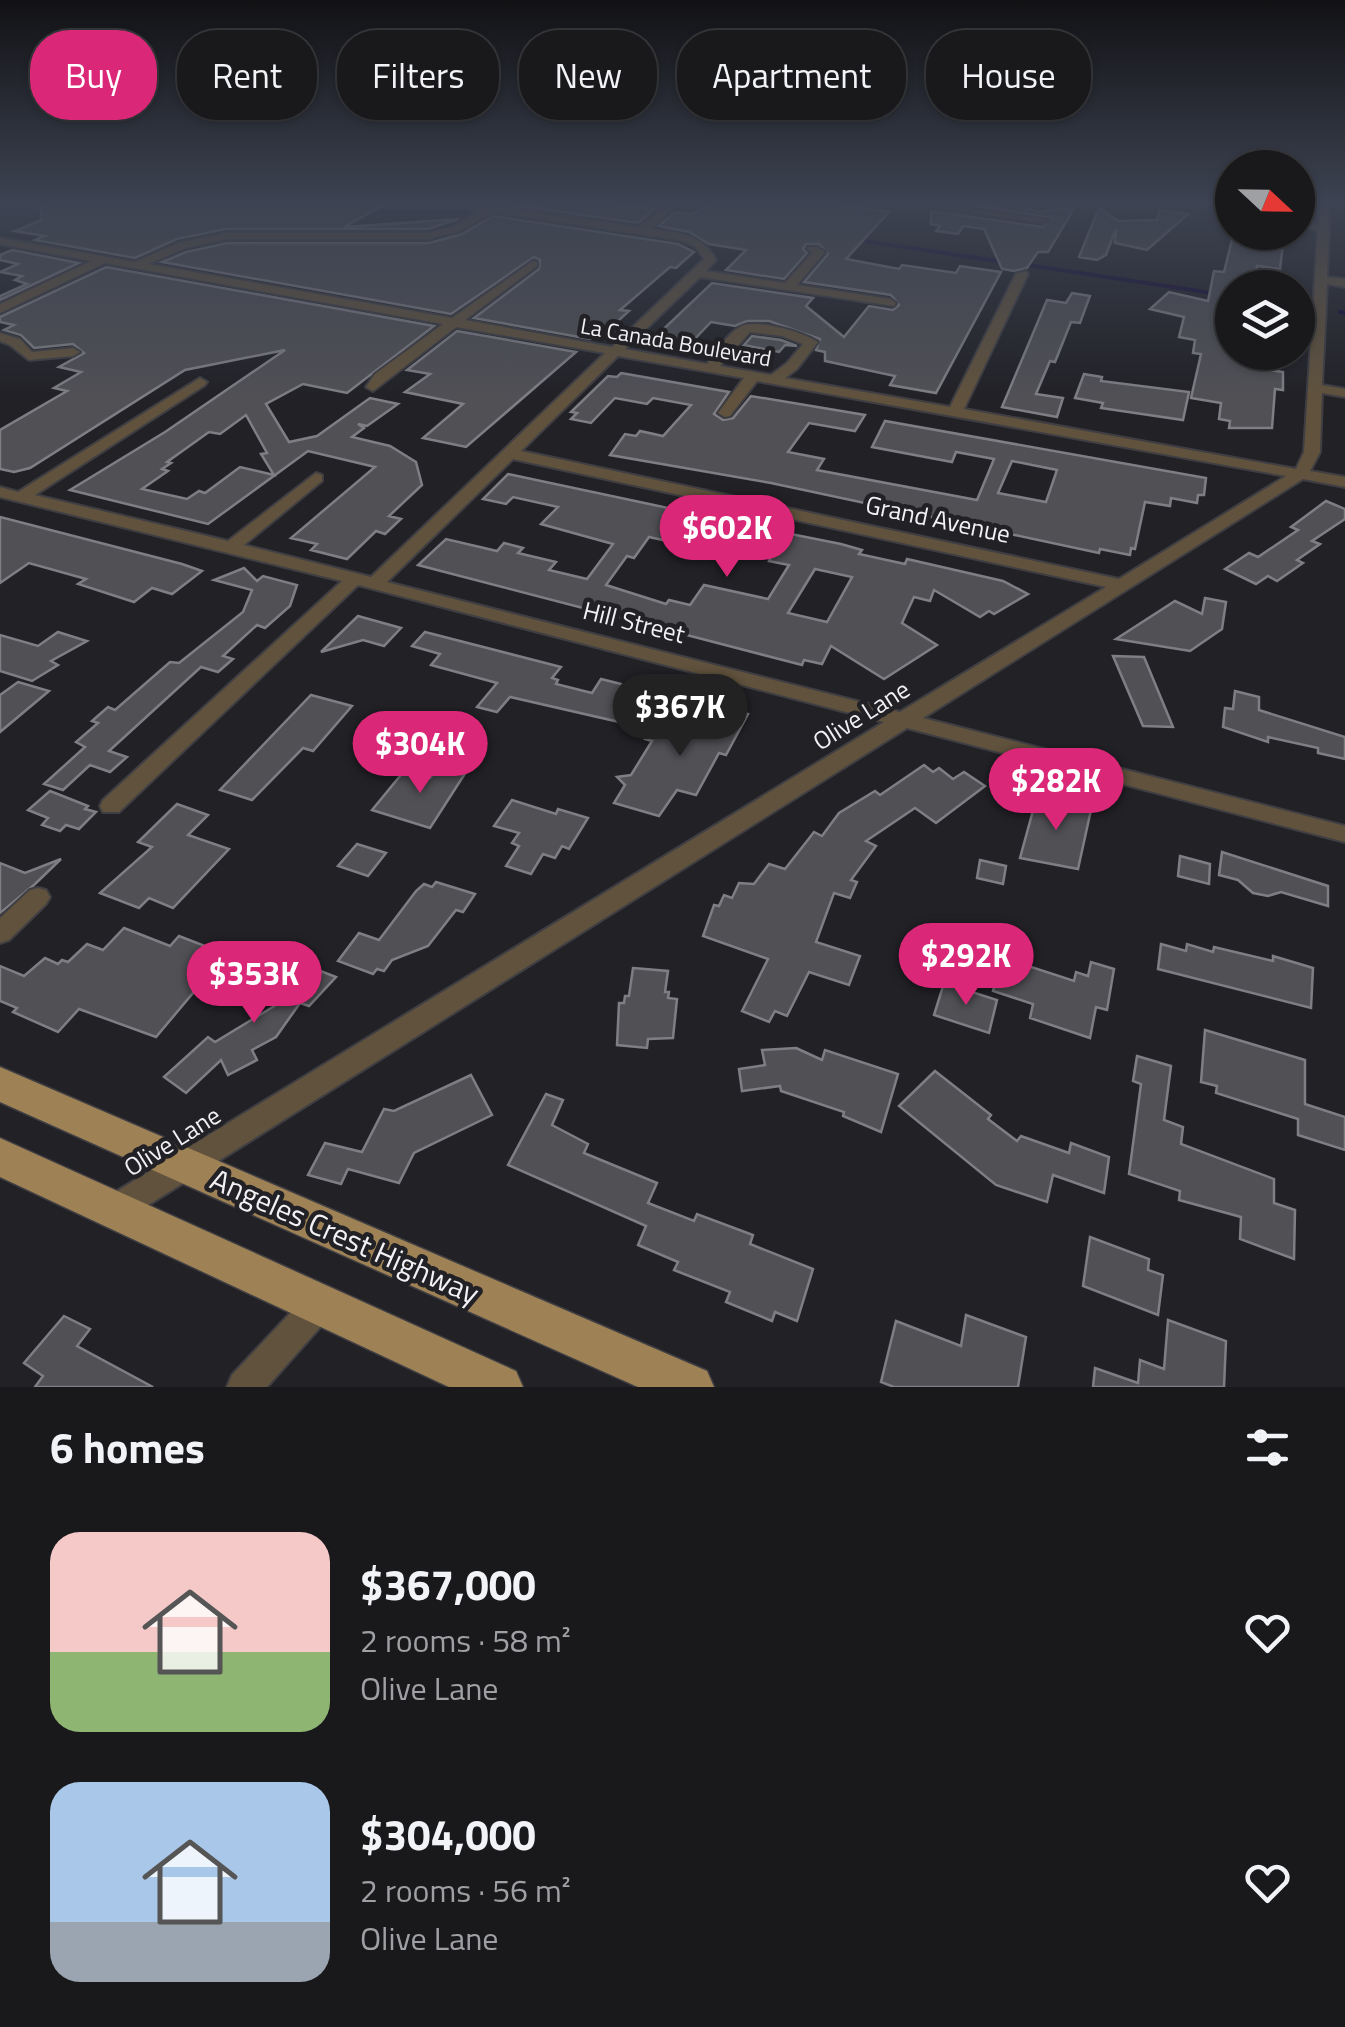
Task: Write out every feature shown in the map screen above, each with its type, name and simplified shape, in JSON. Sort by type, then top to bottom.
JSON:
[{"type":"main road","name":"Angeles Crest Highway","points":[[0,1084],[692,1387]]},
{"type":"main road","points":[[0,1157],[500,1387]]},
{"type":"street","points":[[0,309],[84,269]]},
{"type":"street","name":"La Canada Boulevard","points":[[150,269],[1345,482]]},
{"type":"street","points":[[373,387],[380,376],[527,269]]},
{"type":"street","points":[[111,806],[508,452],[702,269]]},
{"type":"street","points":[[788,287],[805,269]]},
{"type":"street","points":[[1301,474],[1312,452],[1324,269]]},
{"type":"street","points":[[698,273],[890,302]]},
{"type":"street","points":[[955,412],[1022,274]]},
{"type":"street","points":[[1324,280],[1345,283]]},
{"type":"street","points":[[710,369],[747,328],[784,332],[811,342],[792,366],[773,380]]},
{"type":"street","points":[[0,337],[15,342],[29,356],[73,352]]},
{"type":"street","points":[[725,412],[753,376]]},
{"type":"street","points":[[21,497],[200,382]]},
{"type":"street","points":[[1315,388],[1345,393]]},
{"type":"street","name":"Grand Avenue","points":[[508,452],[1123,585]]},
{"type":"street","name":"Olive Lane","points":[[115,1210],[1301,474]]},
{"type":"street","points":[[231,547],[316,478]]},
{"type":"street","name":"Hill Street","points":[[0,492],[231,547],[1345,834]]},
{"type":"street","points":[[0,933],[38,897]]},
{"type":"street","points":[[244,1387],[320,1304]]},
{"type":"building","points":[[67,269],[0,300],[0,296],[27,284],[15,280],[22,276],[0,272]]},
{"type":"building","points":[[102,269],[116,269],[434,326],[347,393],[303,384],[266,404],[289,442],[317,436],[370,398],[398,404],[367,426],[358,424],[364,428],[352,437],[390,446],[416,462],[422,485],[389,516],[401,519],[385,534],[376,531],[347,559],[311,550],[317,544],[291,538],[375,467],[308,451],[208,524],[70,490],[165,432],[285,350],[185,370],[30,468],[14,472],[0,469],[0,430],[67,391],[54,388],[81,372],[59,367],[84,353],[73,344],[34,348],[21,335],[4,330],[14,325],[0,322],[0,317]],"holes":[[[246,415],[267,453],[261,454],[274,475],[240,467],[205,493],[199,491],[187,499],[142,489],[168,471],[162,469],[171,463],[167,462],[209,432],[220,434]]]},
{"type":"building","points":[[199,269],[517,269],[451,314]]},
{"type":"building","points":[[539,269],[668,269],[620,310],[629,311],[606,332],[590,339],[474,318]]},
{"type":"building","points":[[727,269],[793,269],[784,279]]},
{"type":"building","points":[[815,269],[1001,272],[936,393],[890,385],[895,376],[825,361],[825,352],[816,350],[820,339],[769,321],[747,321],[735,326],[711,322],[689,345],[653,339],[712,283],[813,298],[806,306],[844,337],[869,306],[893,310],[899,305],[891,295],[804,282]]},
{"type":"building","points":[[1214,271],[1215,370],[1283,372],[1283,390],[1275,389],[1272,428],[1229,428],[1230,421],[1219,419],[1221,403],[1191,398],[1201,354],[1193,353],[1195,340],[1179,337],[1184,317],[1150,309],[1169,292],[1208,301]]},
{"type":"building","points":[[1072,293],[1090,296],[1080,323],[1071,322],[1055,362],[1050,361],[1036,394],[1063,398],[1057,417],[1002,407],[1047,300],[1066,303]]},
{"type":"building","points":[[457,331],[576,352],[466,447],[423,438],[463,404],[405,392],[430,374],[407,370]]},
{"type":"building","points":[[752,336],[797,346],[785,345],[779,352],[744,345]]},
{"type":"building","points":[[621,373],[729,392],[714,414],[723,420],[733,418],[751,396],[865,415],[855,431],[809,423],[788,452],[824,459],[817,470],[977,500],[994,459],[956,452],[952,462],[872,447],[885,421],[1206,478],[1204,495],[1198,495],[1197,503],[1171,498],[1170,506],[1145,502],[1135,549],[1131,548],[1130,555],[1100,549],[1099,553],[771,483],[610,455],[625,434],[636,436],[640,431],[663,436],[691,405],[653,398],[647,404],[615,398],[591,423],[571,419],[577,413],[571,412],[608,376]],"holes":[[[1012,461],[1057,470],[1046,502],[998,493]]]},
{"type":"building","points":[[1084,374],[1102,377],[1101,381],[1189,392],[1183,420],[1101,408],[1103,403],[1075,398]]},
{"type":"building","points":[[508,474],[734,522],[737,517],[760,521],[756,527],[841,544],[862,550],[859,554],[905,564],[907,559],[1003,581],[1028,594],[994,614],[989,611],[980,617],[934,590],[930,601],[914,597],[902,623],[937,645],[884,679],[831,646],[822,664],[804,660],[802,665],[418,565],[446,539],[497,551],[504,543],[523,548],[518,553],[556,562],[549,570],[587,579],[613,544],[541,524],[558,507],[513,497],[506,504],[483,499]],"holes":[[[649,537],[731,555],[736,547],[772,555],[769,561],[789,565],[768,599],[704,585],[690,605],[669,600],[666,604],[606,585],[627,556],[634,558]],[[815,569],[852,577],[827,622],[788,613]]]},
{"type":"building","points":[[1326,501],[1345,509],[1345,519],[1312,541],[1320,544],[1297,560],[1303,563],[1277,581],[1268,576],[1256,584],[1225,569],[1249,553],[1258,557],[1298,530],[1291,527]]},
{"type":"building","points":[[0,517],[202,571],[172,594],[152,588],[134,602],[78,584],[86,579],[29,563],[0,583]]},
{"type":"building","points":[[244,568],[257,581],[263,576],[297,585],[290,606],[265,628],[257,625],[223,656],[233,659],[218,672],[201,667],[109,751],[127,757],[110,772],[90,765],[63,790],[44,784],[85,747],[76,742],[98,723],[92,721],[108,707],[115,710],[170,662],[179,663],[243,612],[252,590],[214,580]]},
{"type":"building","points":[[1205,598],[1226,602],[1222,629],[1190,651],[1116,639],[1175,601],[1202,614]]},
{"type":"building","points":[[358,616],[401,628],[384,646],[363,640],[321,652]]},
{"type":"building","points":[[58,632],[87,641],[51,661],[58,665],[32,681],[0,671],[0,635],[38,646]]},
{"type":"building","points":[[425,632],[561,667],[552,678],[558,680],[556,684],[592,693],[601,679],[649,691],[628,724],[510,697],[497,712],[477,707],[497,683],[431,665],[440,654],[412,646]]},
{"type":"building","points":[[1113,656],[1144,657],[1173,727],[1143,726]]},
{"type":"building","points":[[18,682],[49,691],[0,732],[0,695]]},
{"type":"building","points":[[1235,691],[1259,697],[1259,710],[1345,737],[1345,759],[1318,753],[1318,748],[1268,737],[1268,742],[1223,727],[1225,708],[1233,709]]},
{"type":"building","points":[[311,695],[352,706],[313,751],[303,748],[252,800],[220,790]]},
{"type":"building","points":[[704,701],[748,714],[726,755],[719,753],[696,795],[677,790],[659,816],[614,803],[625,785],[617,777],[631,775],[652,741],[645,739],[654,725],[682,733]]},
{"type":"building","points":[[441,765],[466,772],[430,828],[372,810],[405,770],[430,778]]},
{"type":"building","points":[[924,765],[933,772],[939,768],[953,779],[964,772],[985,786],[936,823],[915,808],[866,841],[876,846],[851,880],[857,882],[850,898],[834,893],[816,942],[860,956],[849,985],[809,972],[787,1016],[775,1011],[769,1022],[742,1011],[768,959],[703,936],[714,905],[719,906],[724,895],[732,898],[739,883],[754,884],[769,864],[785,869],[814,832],[822,836],[839,813],[875,791],[880,795]]},
{"type":"building","points":[[50,791],[96,812],[79,829],[66,825],[60,831],[42,825],[48,818],[28,810]]},
{"type":"building","points":[[1037,796],[1091,810],[1078,869],[1020,858]]},
{"type":"building","points":[[512,800],[556,814],[558,809],[588,818],[569,849],[562,846],[555,858],[543,854],[531,874],[506,866],[519,846],[512,843],[519,833],[494,826]]},
{"type":"building","points":[[177,804],[208,815],[188,835],[229,849],[173,908],[149,898],[139,908],[100,893],[152,847],[138,842]]},
{"type":"building","points":[[357,844],[386,853],[368,876],[338,866]]},
{"type":"building","points":[[1222,852],[1328,886],[1328,906],[1281,892],[1268,896],[1253,893],[1238,880],[1219,875]]},
{"type":"building","points":[[1180,856],[1210,864],[1209,884],[1178,876]]},
{"type":"building","points":[[61,859],[0,913],[0,863],[25,873]]},
{"type":"building","points":[[980,860],[1006,866],[1003,884],[977,878]]},
{"type":"building","points":[[436,882],[475,894],[463,912],[456,910],[428,946],[392,960],[384,971],[377,969],[373,974],[338,961],[359,933],[379,940],[416,891],[424,884],[432,887]]},
{"type":"building","points":[[124,928],[170,946],[179,936],[205,946],[193,960],[214,968],[156,1037],[79,1009],[58,1032],[13,1012],[17,1008],[0,1001],[0,966],[24,976],[45,958],[58,964],[62,960],[68,962],[87,944],[103,950]]},
{"type":"building","points":[[1161,944],[1186,951],[1187,944],[1213,952],[1214,947],[1273,961],[1273,956],[1313,968],[1311,1008],[1158,969]]},
{"type":"building","points":[[1004,951],[1030,959],[1028,966],[1074,981],[1076,972],[1088,976],[1091,962],[1114,969],[1107,1010],[1096,1007],[1090,1038],[1030,1018],[1033,1004],[993,991]]},
{"type":"building","points":[[287,958],[336,977],[309,1006],[300,1003],[276,1037],[252,1050],[257,1060],[228,1075],[221,1060],[186,1093],[164,1077],[208,1037],[215,1042],[281,1002],[265,995],[278,980],[271,978]]},
{"type":"building","points":[[633,968],[668,971],[665,992],[669,992],[668,998],[677,999],[673,1038],[648,1039],[647,1048],[617,1045],[619,1003],[629,996]]},
{"type":"building","points":[[944,983],[997,1000],[989,1033],[934,1015]]},
{"type":"building","points":[[1205,1030],[1305,1060],[1305,1104],[1345,1117],[1345,1150],[1298,1135],[1298,1119],[1216,1093],[1217,1086],[1201,1082]]},
{"type":"building","points":[[796,1048],[822,1060],[825,1050],[898,1074],[881,1132],[843,1116],[844,1112],[781,1091],[780,1086],[742,1091],[739,1069],[765,1065],[762,1050]]},
{"type":"building","points":[[1137,1056],[1171,1066],[1164,1120],[1183,1127],[1181,1144],[1274,1179],[1274,1203],[1295,1210],[1294,1259],[1240,1239],[1241,1217],[1179,1200],[1180,1191],[1129,1174],[1141,1084],[1133,1081]]},
{"type":"building","points":[[935,1071],[1017,1141],[1021,1136],[1069,1153],[1071,1143],[1109,1157],[1104,1193],[1053,1175],[1047,1202],[996,1185],[899,1106]]},
{"type":"building","points":[[471,1075],[492,1115],[414,1153],[399,1183],[348,1169],[341,1184],[308,1175],[325,1143],[362,1152],[384,1109],[394,1111]]},
{"type":"building","points":[[546,1094],[563,1100],[552,1125],[588,1144],[584,1153],[657,1183],[648,1203],[694,1221],[697,1214],[753,1235],[750,1244],[813,1269],[797,1321],[775,1312],[772,1321],[726,1302],[730,1292],[674,1270],[678,1262],[638,1245],[646,1226],[508,1165]]},
{"type":"building","points":[[1090,1237],[1149,1259],[1148,1270],[1163,1275],[1158,1315],[1083,1286]]},
{"type":"building","points":[[966,1315],[1026,1337],[1018,1387],[894,1387],[881,1382],[896,1321],[961,1346]]},
{"type":"building","points":[[64,1316],[90,1329],[77,1346],[153,1387],[35,1387],[43,1376],[24,1363]]},
{"type":"building","points":[[1168,1320],[1226,1341],[1224,1387],[1093,1387],[1095,1368],[1138,1383],[1140,1360],[1164,1369]]},
{"type":"waterway","points":[[1052,269],[1215,293]]},
{"type":"waterway","points":[[1340,312],[1345,313]]}]
